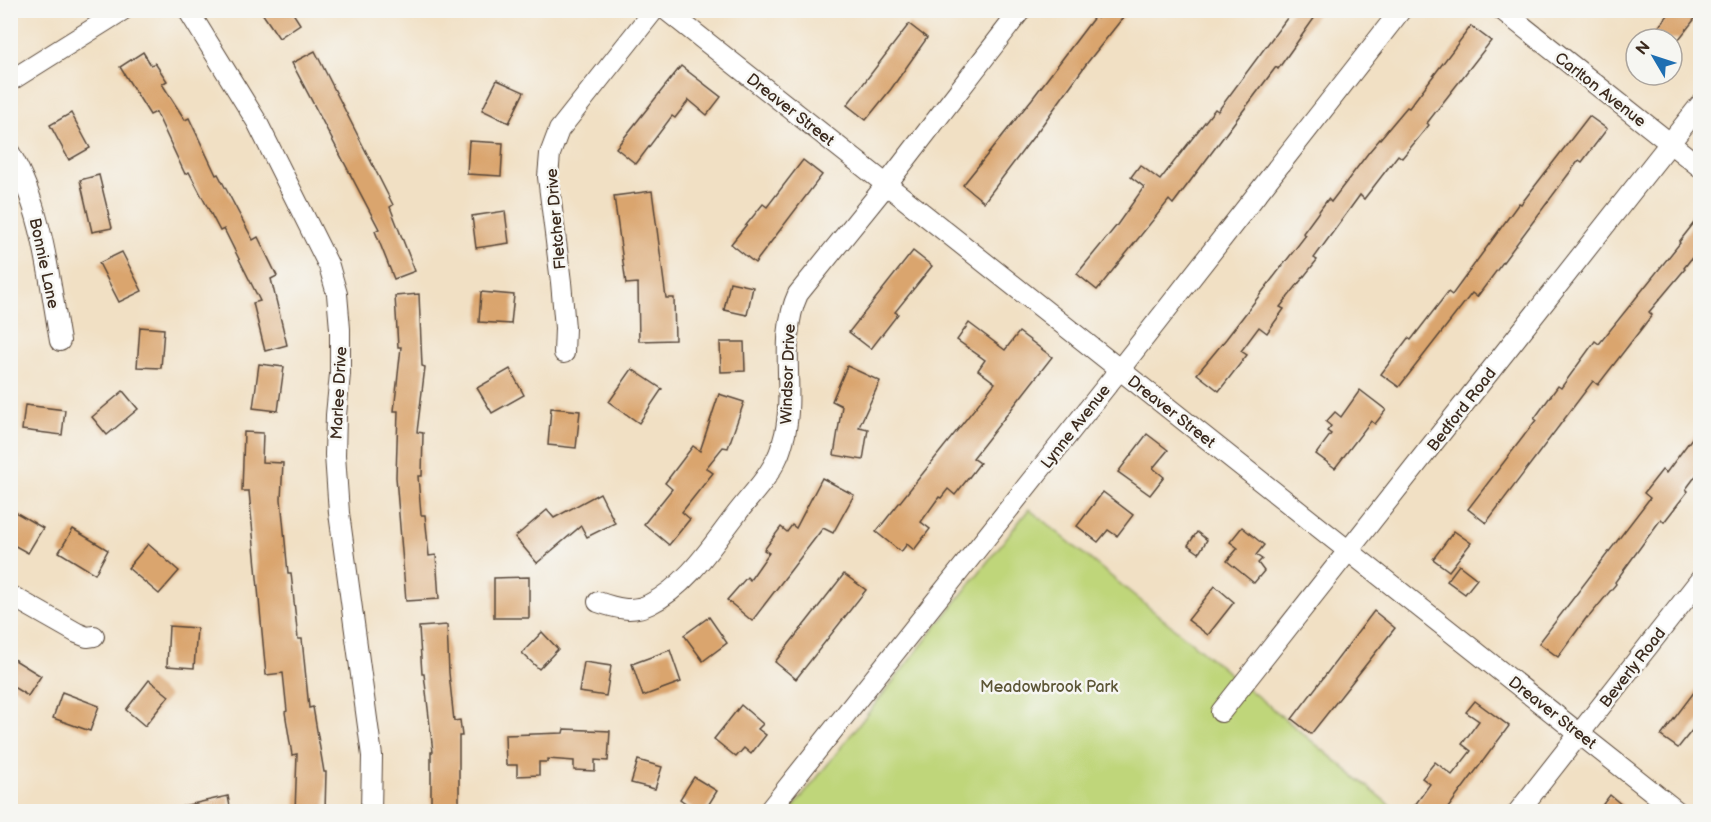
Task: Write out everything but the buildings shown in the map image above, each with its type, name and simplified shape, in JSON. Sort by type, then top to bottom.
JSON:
[{"type":"street","points":[[10,81],[123,10]]},
{"type":"street","name":"Marlee Drive","points":[[188,10],[257,122],[329,266],[337,294],[340,374],[335,455],[339,513],[372,756],[371,812]]},
{"type":"street","name":"Fletcher Drive","points":[[564,353],[565,328],[562,293],[548,177],[550,154],[559,130],[654,10]]},
{"type":"street","name":"Dreaver Street","points":[[666,10],[1678,812]]},
{"type":"street","name":"Windsor Drive","points":[[598,602],[614,608],[634,610],[650,604],[667,593],[687,576],[766,476],[779,455],[789,406],[789,323],[792,307],[798,294],[886,185],[1021,10]]},
{"type":"street","name":"Lynne Avenue","points":[[768,812],[1120,369],[1401,10]]},
{"type":"street","name":"Carlton Avenue","points":[[1502,10],[1701,168]]},
{"type":"street","name":"Bedford Road","points":[[1221,712],[1701,105]]},
{"type":"street","name":"Bonnie Lane","points":[[10,153],[29,193],[39,230],[60,341]]},
{"type":"street","name":"Beverly Road","points":[[1518,812],[1701,580]]},
{"type":"street","points":[[10,595],[77,633],[87,637],[94,636]]},
{"type":"green space","name":"Meadowbrook Park","points":[[1029,509],[1397,811],[790,812]]}]
